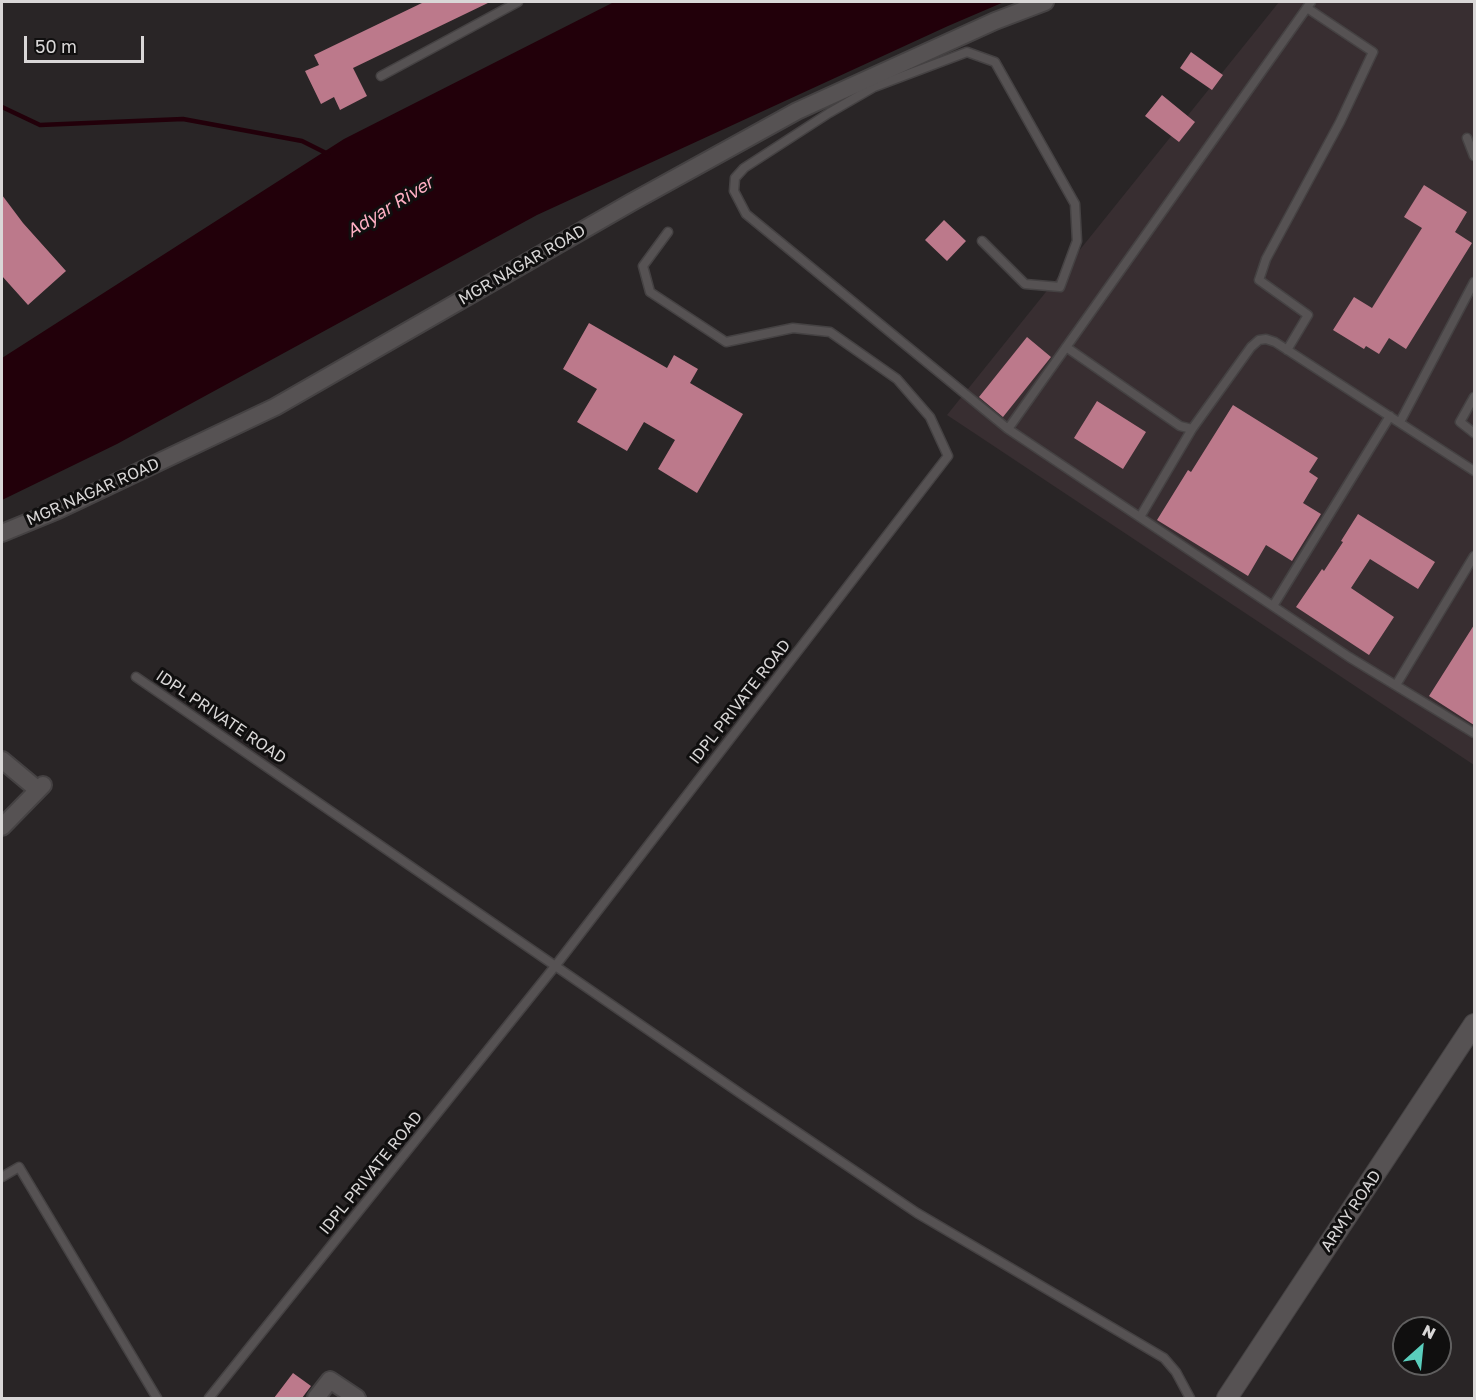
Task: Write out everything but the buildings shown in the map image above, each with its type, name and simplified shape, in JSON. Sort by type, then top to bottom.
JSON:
[{"type":"street","name":"MGR NAGAR ROAD","points":[[2,533],[58,510],[275,407],[632,202],[797,111],[994,21],[1045,2]]},
{"type":"street","points":[[2,760],[40,787],[2,827]]},
{"type":"street","name":"ARMY ROAD","points":[[1227,1398],[1474,1024]]},
{"type":"street","points":[[316,1398],[330,1380],[357,1398]]},
{"type":"lane","points":[[381,76],[518,2]]},
{"type":"lane","points":[[1008,429],[1309,5],[1373,52],[1340,122],[1266,259],[1259,280],[1308,315],[1287,350]]},
{"type":"lane","points":[[982,241],[1025,284],[1060,286],[1077,241],[1075,204],[995,62],[967,52],[874,87],[744,168],[735,178],[734,191],[746,214],[1008,429],[1273,606],[1474,733]]},
{"type":"lane","points":[[1467,138],[1474,156]]},
{"type":"lane","name":"IDPL PRIVATE ROAD","points":[[209,1398],[556,965],[948,456],[930,417],[897,379],[830,332],[794,328],[726,342],[650,292],[643,266],[668,232]]},
{"type":"lane","points":[[1400,422],[1474,282]]},
{"type":"lane","points":[[1140,517],[1192,429],[1228,377],[1251,347],[1259,340],[1266,339],[1287,350],[1474,471]]},
{"type":"lane","points":[[1066,347],[1180,426],[1192,429]]},
{"type":"lane","points":[[1474,398],[1460,422],[1474,433]]},
{"type":"lane","points":[[1273,606],[1390,416]]},
{"type":"lane","points":[[1396,685],[1474,556]]},
{"type":"lane","name":"IDPL PRIVATE ROAD","points":[[136,677],[556,965]]},
{"type":"lane","points":[[556,965],[917,1213],[1164,1358],[1176,1372],[1190,1398]]},
{"type":"lane","points":[[2,1177],[19,1167],[157,1398]]},
{"type":"shaded area","points":[[1279,2],[1474,2],[1474,765],[947,415]]},
{"type":"water","name":"Adyar River","points":[[614,2],[1004,2],[537,215],[117,444],[2,500],[2,358],[344,139]]},
{"type":"waterway","points":[[2,107],[40,125],[183,119],[302,141],[328,154]]}]
